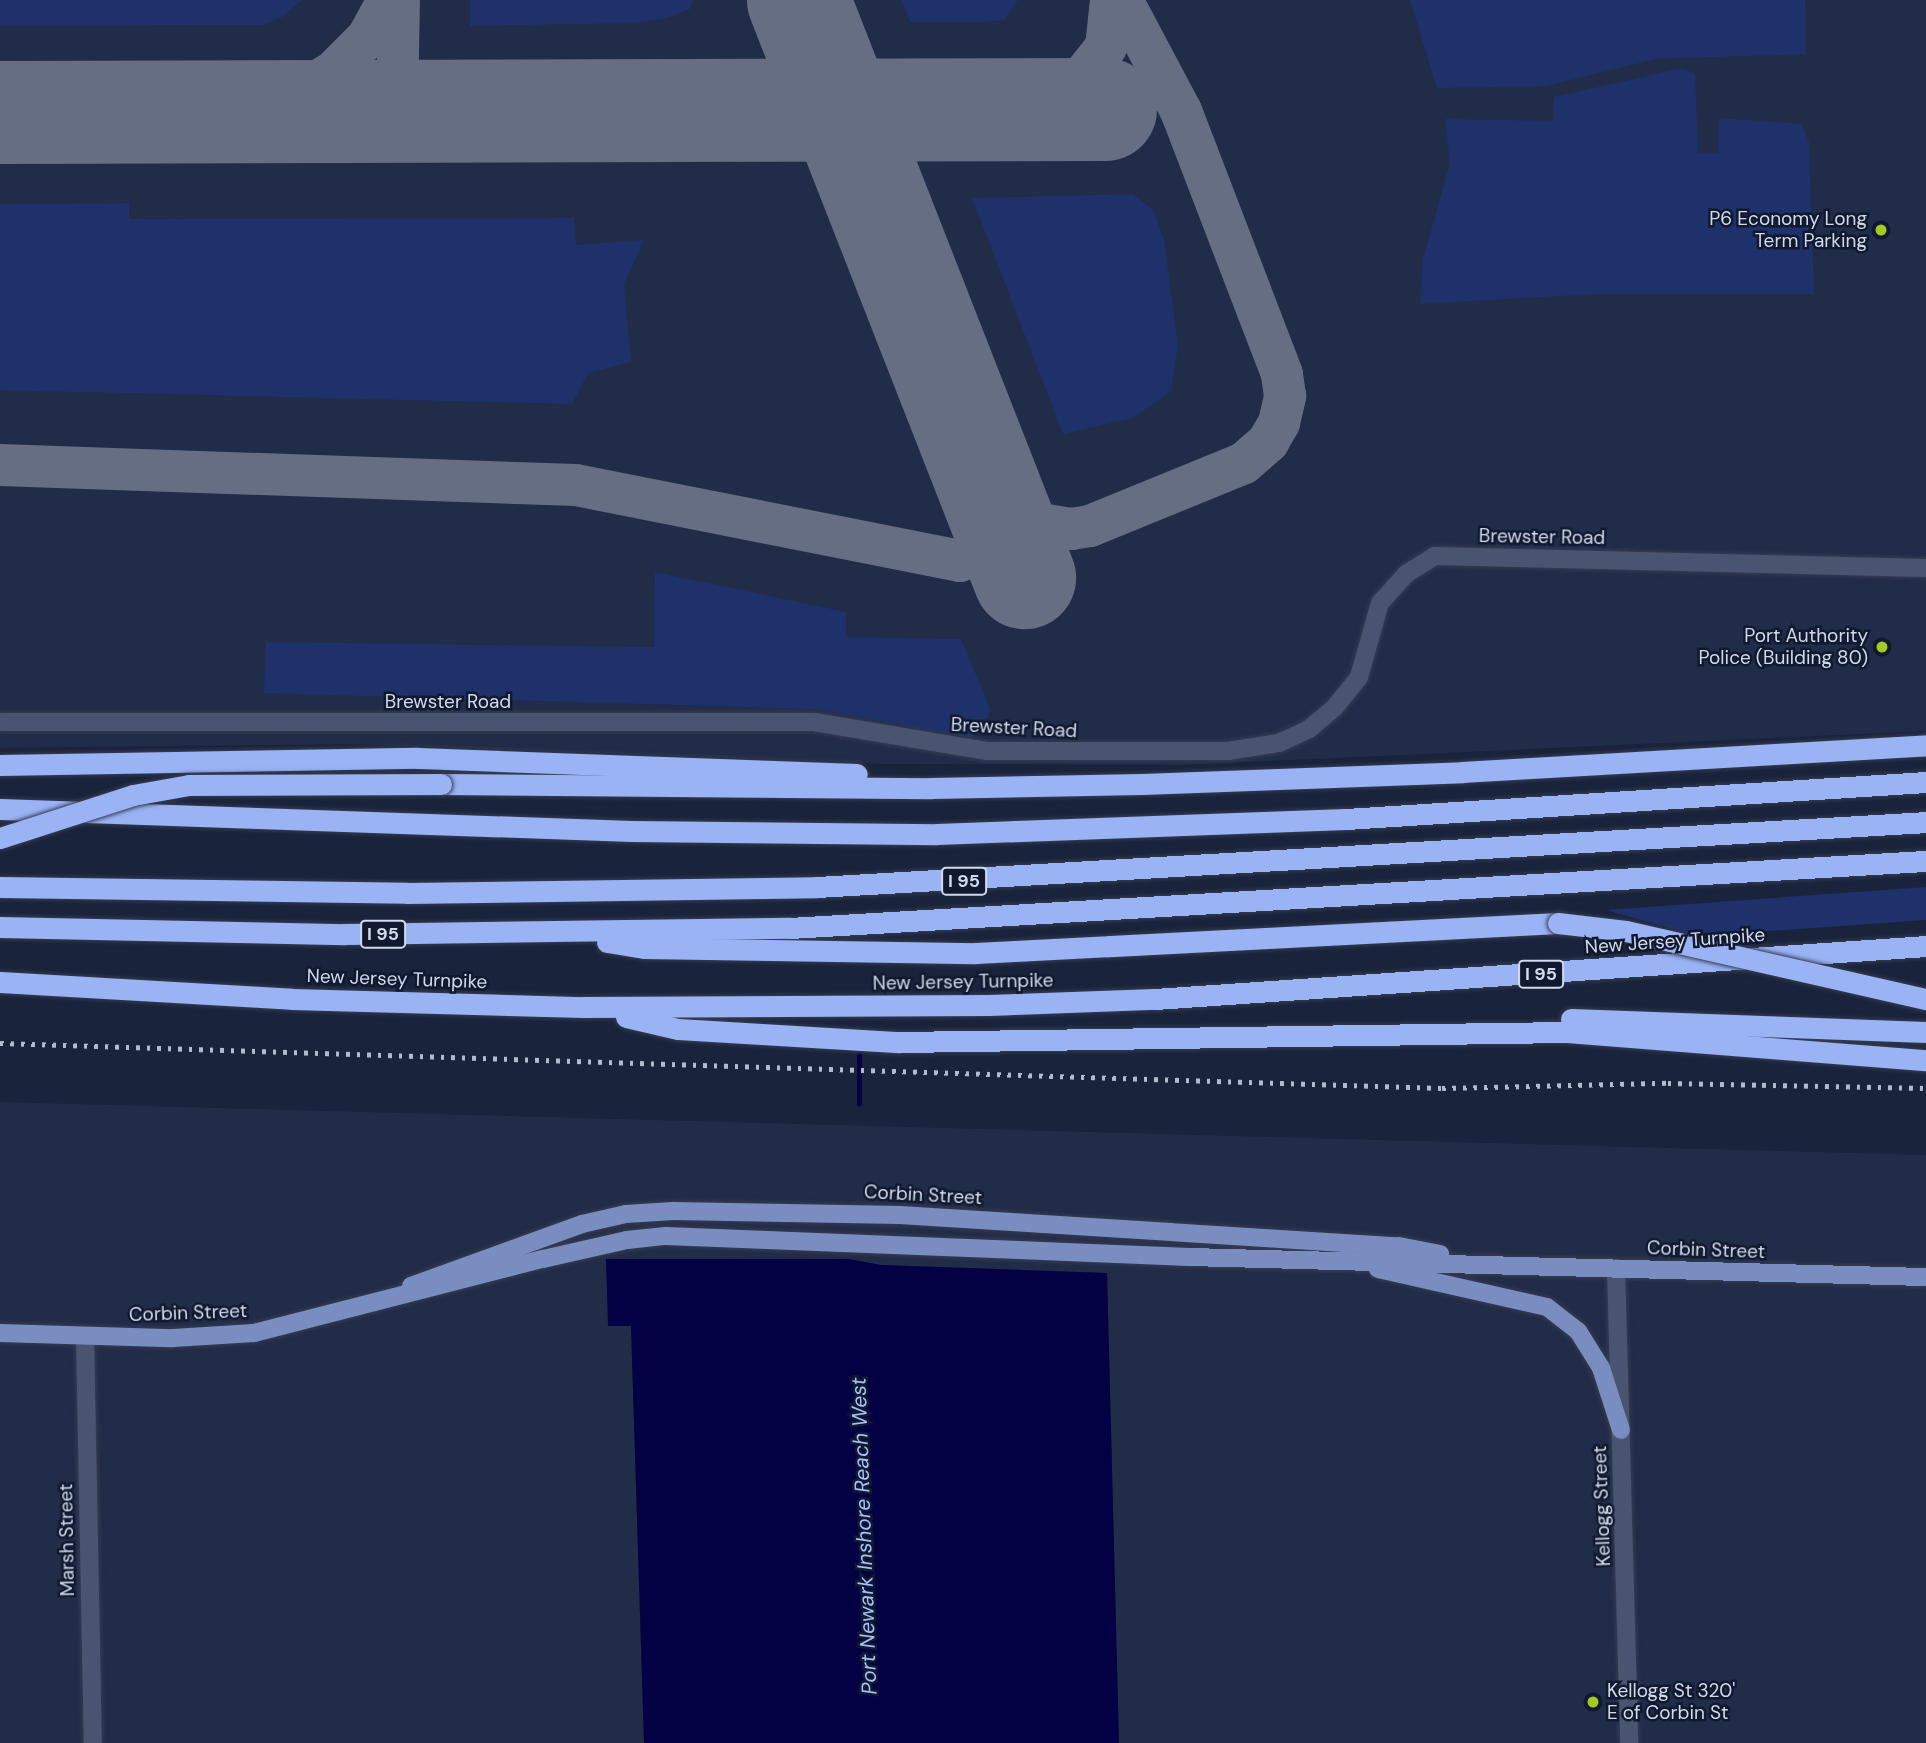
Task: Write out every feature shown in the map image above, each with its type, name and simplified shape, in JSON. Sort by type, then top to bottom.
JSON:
[{"type":"highway","points":[[0,838],[133,796],[189,785],[931,788],[1452,772],[1926,744]]},
{"type":"highway","points":[[0,765],[502,759],[1005,785]]},
{"type":"highway","points":[[0,809],[632,831],[1012,833],[1346,819],[1926,782]]},
{"type":"highway","name":"I 95","points":[[0,887],[434,893],[817,887],[1926,822]]},
{"type":"highway","name":"I 95","points":[[0,927],[278,934],[557,933],[923,923],[1926,861]]},
{"type":"highway","points":[[557,933],[644,948],[937,953],[1558,923],[1626,931],[1926,999]]},
{"type":"highway","name":"New Jersey Turnpike","points":[[0,982],[292,999],[583,1007],[847,1007],[1156,999],[1926,946]]},
{"type":"highway","points":[[583,1007],[678,1029],[900,1042],[1395,1031],[1604,1033],[1926,1060]]},
{"type":"highway","points":[[1395,1031],[1452,1023],[1612,1018],[1926,1032]]},
{"type":"main road","name":"Corbin Street","points":[[373,1304],[437,1274],[582,1224],[625,1214],[673,1211],[900,1215],[1289,1238],[1399,1246],[1485,1263]]},
{"type":"main road","name":"Corbin Street","points":[[0,1333],[85,1336],[239,1334],[373,1304],[627,1240],[666,1237],[1337,1261],[1926,1277]]},
{"type":"main road","points":[[1337,1261],[1547,1307],[1578,1331],[1601,1368],[1621,1430]]},
{"type":"street","name":"Brewster Road","points":[[0,722],[796,722],[988,751],[1228,751],[1279,743],[1329,713],[1359,677],[1380,603],[1391,588],[1435,556],[1926,568]]},
{"type":"street","name":"Kellogg Street","points":[[1616,1268],[1629,1743]]},
{"type":"street","name":"Marsh Street","points":[[85,1336],[93,1743]]},
{"type":"shaded area","points":[[0,0],[1926,0],[1926,731],[1180,765],[884,764],[354,744],[0,748]]},
{"type":"shaded area","points":[[0,0],[302,0],[282,17],[263,25],[0,26]]},
{"type":"shaded area","points":[[470,0],[693,0],[690,9],[664,19],[632,23],[470,26]]},
{"type":"shaded area","points":[[901,0],[1018,0],[1004,20],[910,22]]},
{"type":"shaded area","points":[[1410,0],[1805,0],[1806,54],[1656,59],[1546,86],[1437,88]]},
{"type":"shaded area","points":[[1683,68],[1695,74],[1698,153],[1718,153],[1719,118],[1802,124],[1809,142],[1814,294],[1594,294],[1420,304],[1423,259],[1450,163],[1445,119],[1553,121],[1554,97]]},
{"type":"shaded area","points":[[1133,194],[1153,210],[1164,239],[1178,346],[1171,391],[1133,418],[1063,434],[972,198]]},
{"type":"shaded area","points":[[129,203],[129,219],[574,218],[576,245],[644,240],[624,284],[631,362],[588,373],[572,404],[0,390],[0,204]]},
{"type":"shaded area","points":[[655,572],[846,612],[846,637],[961,639],[991,711],[973,738],[816,709],[264,693],[266,642],[654,647]]},
{"type":"shaded area","points":[[1926,887],[1926,920],[1699,936],[1605,910]]},
{"type":"shaded area","points":[[0,1102],[1926,1155],[1926,1743],[1119,1743],[1107,1273],[881,1265],[848,1259],[606,1259],[609,1326],[631,1326],[644,1743],[0,1743]]},
{"type":"water","name":"Port Newark Inshore Reach West","points":[[606,1259],[848,1259],[881,1265],[1107,1273],[1119,1743],[644,1743],[631,1326],[608,1326]]},
{"type":"waterway","points":[[859,1056],[859,1104]]},
{"type":"taxiway","points":[[212,111],[254,108],[292,96],[333,72],[368,37],[388,0]]},
{"type":"taxiway","points":[[397,111],[399,0]]},
{"type":"taxiway","points":[[1009,109],[1041,104],[1072,90],[1106,47],[1111,0]]},
{"type":"taxiway","points":[[978,455],[1000,498],[1013,511],[1028,522],[1071,529],[1090,526],[1244,463],[1268,442],[1279,423],[1285,396],[1282,374],[1181,111],[1122,0]]},
{"type":"taxiway","points":[[0,465],[576,485],[960,561],[995,542],[1000,515]]},
{"type":"runway","points":[[798,0],[1024,577]]},
{"type":"runway","points":[[0,112],[1105,109]]},
{"type":"railway","points":[[0,1043],[1442,1088],[1668,1083],[1926,1088]]},
{"type":"place","name":"P6 Economy Long Term Parking","points":[[1881,230]]},
{"type":"place","name":"Port Authority Police (Building 80)","points":[[1882,647]]},
{"type":"place","name":"Kellogg St 320' E of Corbin St","points":[[1593,1702]]}]
